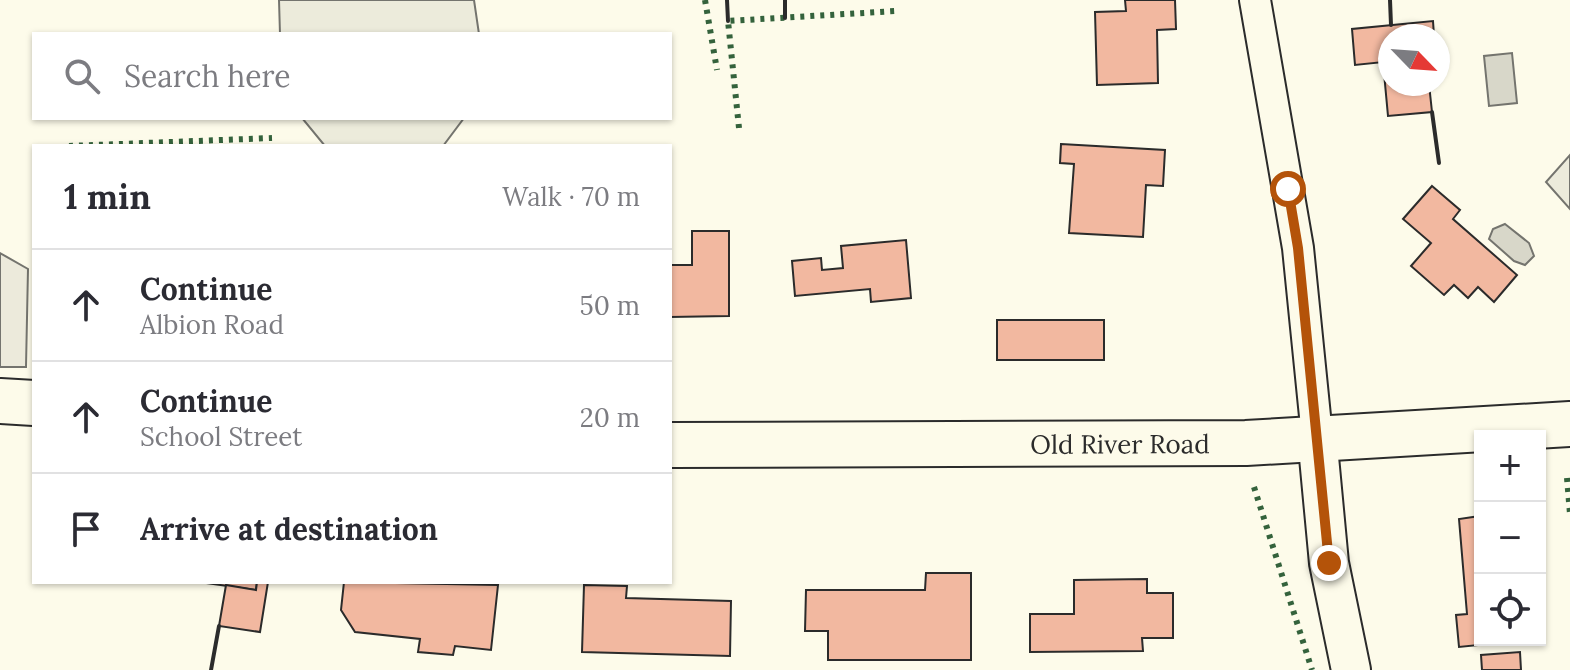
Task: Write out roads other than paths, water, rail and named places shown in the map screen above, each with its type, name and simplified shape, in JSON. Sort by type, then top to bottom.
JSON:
[{"type":"main road","points":[[0,401],[32,403]]},
{"type":"main road","name":"Old River Road","points":[[672,445],[1246,443],[1317,436],[1570,424]]},
{"type":"street","points":[[1255,0],[1298,248],[1329,563],[1351,670]]}]
